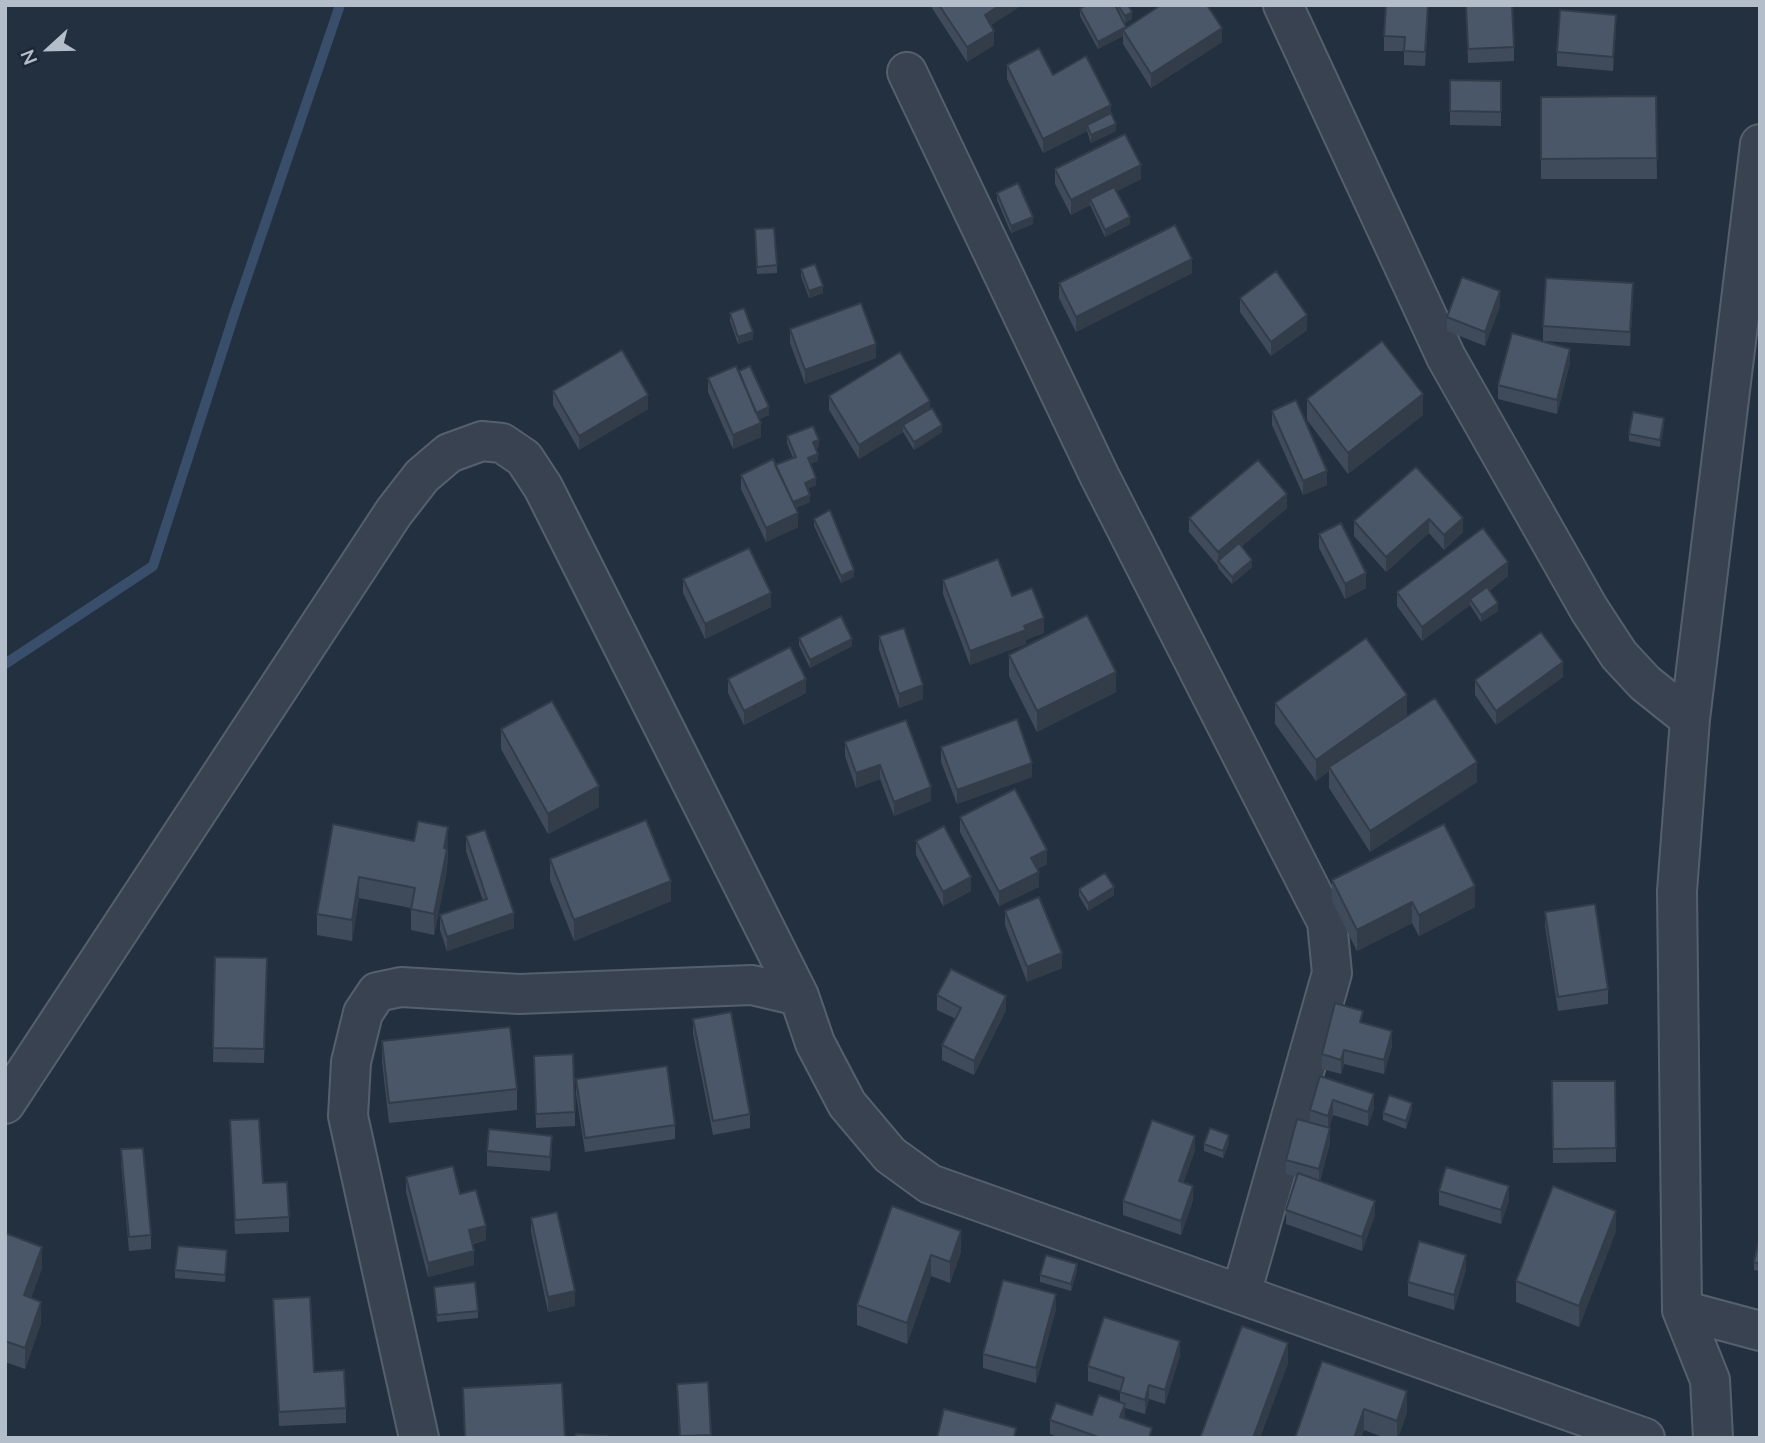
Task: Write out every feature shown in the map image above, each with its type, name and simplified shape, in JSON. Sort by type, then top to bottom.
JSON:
[{"type":"street","points":[[1283,5],[1446,357],[1589,609],[1619,655],[1645,682],[1690,719]]},
{"type":"street","points":[[907,72],[1100,475],[1327,922],[1332,973],[1241,1294]]},
{"type":"street","points":[[1713,1438],[1710,1380],[1682,1310],[1677,891],[1690,719],[1751,302],[1760,144]]},
{"type":"street","points":[[5,1104],[394,512],[422,476],[449,453],[482,441],[502,443],[524,458],[543,487],[799,996],[815,1044],[847,1104],[890,1156],[930,1184],[1645,1438]]},
{"type":"street","points":[[419,1438],[348,1116],[351,1062],[363,1013],[377,992],[401,987],[519,994],[752,985],[799,996]]},
{"type":"street","points":[[1682,1310],[1760,1331]]},
{"type":"building","points":[[939,5],[1000,5],[985,15],[994,31],[967,47]]},
{"type":"building","points":[[1086,5],[1115,5],[1126,27],[1098,42],[1080,9]]},
{"type":"building","points":[[1118,5],[1128,5],[1132,12],[1125,16]]},
{"type":"building","points":[[1161,5],[1207,5],[1222,28],[1151,74],[1123,30]]},
{"type":"building","points":[[1386,5],[1428,5],[1425,52],[1404,51],[1405,37],[1384,36]]},
{"type":"building","points":[[1466,5],[1512,5],[1514,47],[1468,49]]},
{"type":"building","points":[[1560,10],[1616,15],[1613,57],[1557,52]]},
{"type":"building","points":[[1039,48],[1053,75],[1086,56],[1111,105],[1043,139],[1007,65]]},
{"type":"building","points":[[1450,80],[1501,81],[1501,112],[1450,111]]},
{"type":"building","points":[[1656,96],[1657,158],[1541,159],[1541,97]]},
{"type":"building","points":[[1111,113],[1116,124],[1091,135],[1087,125]]},
{"type":"building","points":[[1125,134],[1141,165],[1071,200],[1055,169]]},
{"type":"building","points":[[1018,183],[1033,217],[1011,226],[997,193]]},
{"type":"building","points":[[1114,187],[1130,217],[1105,230],[1090,199]]},
{"type":"building","points":[[1175,225],[1192,259],[1076,317],[1059,283]]},
{"type":"building","points":[[774,228],[777,265],[757,267],[755,229]]},
{"type":"building","points":[[815,264],[823,286],[809,291],[801,269]]},
{"type":"building","points":[[1276,271],[1307,315],[1271,342],[1240,298]]},
{"type":"building","points":[[1462,277],[1500,291],[1485,332],[1447,317]]},
{"type":"building","points":[[1546,278],[1633,283],[1630,332],[1543,326]]},
{"type":"building","points":[[861,303],[876,344],[805,370],[790,329]]},
{"type":"building","points":[[744,308],[753,332],[738,337],[730,313]]},
{"type":"building","points":[[1512,333],[1570,349],[1557,400],[1498,385]]},
{"type":"building","points":[[1382,341],[1423,394],[1348,453],[1307,399]]},
{"type":"building","points":[[622,350],[648,395],[579,436],[553,391]]},
{"type":"building","points":[[900,352],[930,401],[859,445],[829,396]]},
{"type":"building","points":[[736,366],[761,423],[733,435],[708,378]]},
{"type":"building","points":[[750,366],[769,407],[756,413],[739,371]]},
{"type":"building","points":[[1296,400],[1327,471],[1303,481],[1272,411]]},
{"type":"building","points":[[932,408],[942,425],[914,442],[903,425]]},
{"type":"building","points":[[1633,412],[1664,418],[1660,440],[1629,434]]},
{"type":"building","points":[[813,426],[819,440],[813,442],[818,454],[808,458],[816,478],[805,483],[810,495],[793,502],[775,465],[796,457],[787,436]]},
{"type":"building","points":[[773,459],[798,513],[766,528],[741,475]]},
{"type":"building","points":[[1258,460],[1287,494],[1218,552],[1189,518]]},
{"type":"building","points":[[1416,467],[1463,518],[1444,535],[1429,519],[1386,557],[1354,521]]},
{"type":"building","points":[[830,510],[854,570],[841,576],[814,519]]},
{"type":"building","points":[[1341,523],[1366,573],[1345,584],[1319,534]]},
{"type":"building","points":[[1483,528],[1508,562],[1422,627],[1397,592]]},
{"type":"building","points":[[1239,543],[1252,560],[1232,577],[1218,561]]},
{"type":"building","points":[[749,548],[771,593],[705,624],[683,579]]},
{"type":"building","points":[[998,559],[1012,596],[1032,588],[1044,618],[1024,626],[1026,630],[970,651],[943,580]]},
{"type":"building","points":[[1487,587],[1498,603],[1481,615],[1470,599]]},
{"type":"building","points":[[1087,615],[1116,672],[1037,711],[1009,655]]},
{"type":"building","points":[[841,616],[852,639],[810,660],[799,638]]},
{"type":"building","points":[[904,628],[923,685],[899,694],[879,636]]},
{"type":"building","points":[[1541,632],[1563,662],[1496,711],[1475,680]]},
{"type":"building","points":[[1366,638],[1407,695],[1316,760],[1275,703]]},
{"type":"building","points":[[790,647],[806,679],[744,711],[728,679]]},
{"type":"building","points":[[1435,698],[1477,762],[1370,831],[1329,767]]},
{"type":"building","points":[[552,701],[599,786],[548,814],[501,729]]},
{"type":"building","points":[[1017,719],[1032,763],[957,790],[941,747]]},
{"type":"building","points":[[906,720],[931,787],[894,802],[880,765],[856,773],[845,742]]},
{"type":"building","points":[[1015,789],[1047,850],[1031,858],[1039,872],[999,892],[960,817]]},
{"type":"building","points":[[646,820],[671,881],[574,920],[550,859]]},
{"type":"building","points":[[418,821],[448,827],[444,848],[447,849],[434,914],[411,909],[415,888],[359,877],[352,920],[317,914],[333,824],[414,841]]},
{"type":"building","points":[[1444,824],[1475,886],[1419,915],[1412,902],[1357,930],[1332,880]]},
{"type":"building","points":[[944,826],[971,877],[943,892],[916,841]]},
{"type":"building","points":[[485,830],[514,913],[447,937],[440,915],[487,899],[466,836]]},
{"type":"building","points":[[1105,873],[1114,887],[1088,903],[1079,889]]},
{"type":"building","points":[[1039,897],[1062,953],[1027,967],[1005,911]]},
{"type":"building","points":[[1595,904],[1608,989],[1558,997],[1545,912]]},
{"type":"building","points":[[215,957],[267,958],[264,1049],[213,1048]]},
{"type":"building","points":[[951,969],[1006,996],[974,1061],[942,1045],[961,1008],[937,995]]},
{"type":"building","points":[[1335,1003],[1363,1011],[1360,1022],[1392,1031],[1384,1060],[1344,1050],[1341,1060],[1322,1054]]},
{"type":"building","points":[[731,1012],[750,1114],[713,1121],[693,1019]]},
{"type":"building","points":[[510,1027],[517,1089],[389,1103],[382,1041]]},
{"type":"building","points":[[573,1054],[575,1112],[536,1114],[534,1056]]},
{"type":"building","points":[[667,1066],[675,1125],[585,1138],[576,1079]]},
{"type":"building","points":[[1320,1076],[1374,1094],[1368,1112],[1333,1100],[1328,1116],[1310,1110]]},
{"type":"building","points":[[1552,1081],[1615,1081],[1616,1148],[1553,1149]]},
{"type":"building","points":[[1389,1095],[1412,1103],[1406,1121],[1383,1113]]},
{"type":"building","points":[[259,1119],[263,1183],[287,1182],[289,1217],[235,1220],[230,1120]]},
{"type":"building","points":[[1297,1119],[1330,1128],[1319,1169],[1286,1160]]},
{"type":"building","points":[[1152,1120],[1195,1136],[1179,1181],[1193,1186],[1181,1221],[1123,1201]]},
{"type":"building","points":[[1210,1128],[1229,1135],[1223,1151],[1204,1144]]},
{"type":"building","points":[[489,1129],[552,1136],[550,1157],[487,1151]]},
{"type":"building","points":[[143,1148],[151,1235],[129,1237],[121,1149]]},
{"type":"building","points":[[453,1166],[460,1194],[476,1190],[486,1226],[469,1230],[474,1251],[428,1263],[406,1177]]},
{"type":"building","points":[[1446,1167],[1509,1186],[1501,1210],[1439,1191]]},
{"type":"building","points":[[1298,1173],[1375,1201],[1362,1237],[1286,1210]]},
{"type":"building","points":[[1553,1186],[1616,1211],[1579,1306],[1516,1281]]},
{"type":"building","points":[[892,1206],[961,1231],[950,1262],[931,1255],[907,1323],[857,1305]]},
{"type":"building","points":[[557,1212],[575,1291],[548,1297],[531,1218]]},
{"type":"building","points":[[5,1233],[42,1247],[24,1295],[41,1302],[25,1348],[5,1341]]},
{"type":"building","points":[[1760,1236],[1760,1264],[1754,1262]]},
{"type":"building","points":[[1419,1241],[1466,1255],[1454,1295],[1408,1282]]},
{"type":"building","points":[[178,1246],[227,1250],[225,1275],[175,1270]]},
{"type":"building","points":[[1046,1255],[1077,1264],[1071,1284],[1040,1275]]},
{"type":"building","points":[[1003,1280],[1056,1294],[1036,1368],[983,1354]]},
{"type":"building","points":[[475,1282],[478,1311],[437,1315],[434,1287]]},
{"type":"building","points":[[310,1297],[314,1372],[344,1370],[346,1408],[279,1412],[273,1299]]},
{"type":"building","points":[[1104,1317],[1180,1341],[1165,1390],[1149,1385],[1145,1400],[1120,1392],[1124,1378],[1088,1366]]},
{"type":"building","points":[[1242,1326],[1288,1343],[1253,1438],[1200,1438]]},
{"type":"building","points":[[1322,1361],[1407,1391],[1397,1421],[1364,1409],[1354,1438],[1295,1438]]},
{"type":"building","points":[[708,1382],[711,1435],[680,1436],[677,1384]]},
{"type":"building","points":[[562,1383],[565,1438],[465,1438],[463,1388]]},
{"type":"building","points":[[1099,1395],[1125,1404],[1120,1417],[1152,1428],[1149,1438],[1101,1438],[1050,1420],[1056,1403],[1092,1415]]},
{"type":"building","points":[[944,1409],[1016,1428],[1014,1438],[937,1438]]},
{"type":"building","points":[[576,1434],[608,1436],[608,1438],[576,1438]]},
{"type":"waterway","points":[[5,664],[153,566],[235,312],[340,5]]}]
